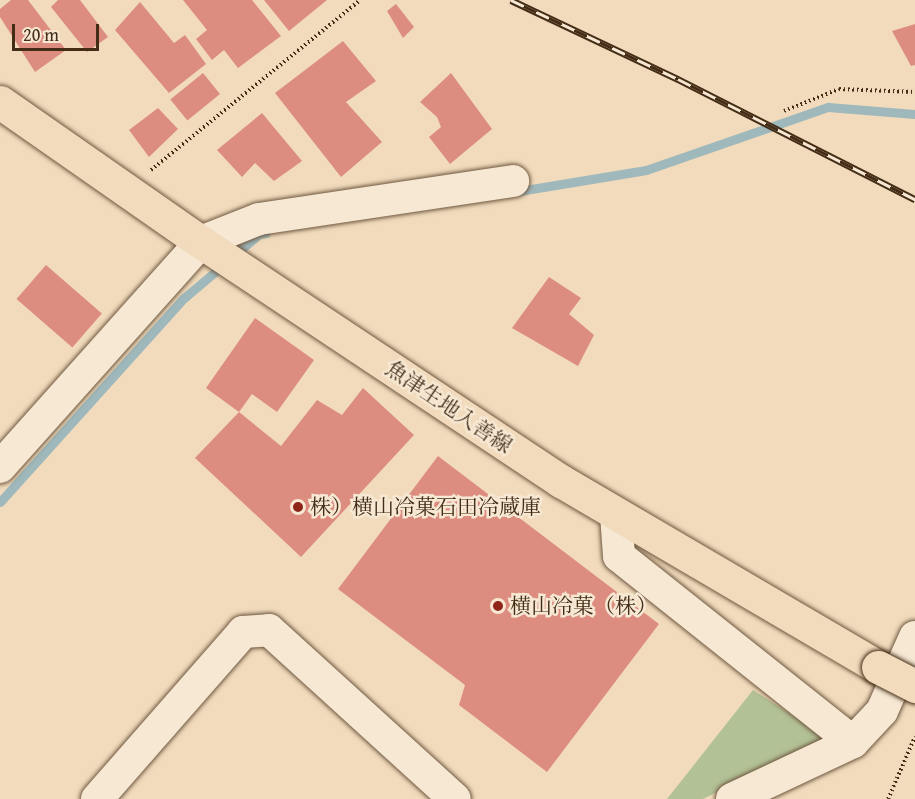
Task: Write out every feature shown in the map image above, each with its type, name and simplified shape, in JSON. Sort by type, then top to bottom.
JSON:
[{"type":"main road","name":"魚津生地入善線","points":[[0,102],[201,242],[561,481],[878,667],[915,686]]},
{"type":"street","points":[[0,467],[201,242],[259,219],[513,181]]},
{"type":"street","points":[[616,514],[619,556],[853,742]]},
{"type":"street","points":[[97,799],[243,632],[269,630],[455,799]]},
{"type":"street","points":[[732,799],[853,742],[882,711],[915,637]]},
{"type":"path","points":[[127,189],[360,0]]},
{"type":"path","points":[[784,111],[839,89],[915,92]]},
{"type":"path","points":[[888,799],[915,737]]},
{"type":"green space","points":[[753,690],[828,738],[703,799],[667,799]]},
{"type":"building","points":[[11,0],[28,0],[66,50],[35,72],[0,17],[0,9]]},
{"type":"building","points":[[58,0],[80,0],[108,37],[87,52],[51,7]]},
{"type":"building","points":[[183,0],[252,0],[281,36],[238,68],[224,50],[212,60],[196,39],[207,30]]},
{"type":"building","points":[[264,0],[327,0],[289,31]]},
{"type":"building","points":[[140,2],[174,43],[185,35],[206,64],[169,93],[115,30]]},
{"type":"building","points":[[396,4],[414,27],[403,38],[387,11]]},
{"type":"building","points":[[915,24],[915,65],[911,66],[892,31]]},
{"type":"building","points":[[343,41],[376,81],[346,102],[382,142],[341,177],[275,93]]},
{"type":"building","points":[[203,73],[220,94],[187,120],[170,99]]},
{"type":"building","points":[[451,73],[492,129],[450,164],[429,137],[441,127],[437,117],[420,102]]},
{"type":"building","points":[[158,108],[178,129],[149,157],[129,130]]},
{"type":"building","points":[[262,113],[302,161],[274,181],[255,163],[242,177],[217,150]]},
{"type":"building","points":[[46,265],[102,314],[72,348],[16,299]]},
{"type":"building","points":[[549,277],[581,298],[569,314],[594,335],[578,366],[512,328]]},
{"type":"building","points":[[255,318],[314,360],[277,412],[252,394],[239,412],[206,388]]},
{"type":"building","name":"株）横山冷菓石田冷蔵庫","points":[[363,388],[414,435],[301,557],[195,458],[239,412],[281,446],[317,400],[342,415]]},
{"type":"building","name":"横山冷菓（株）","points":[[438,456],[659,624],[547,772],[459,705],[465,685],[338,589]]},
{"type":"waterway","points":[[513,192],[646,170],[828,107],[915,114]]},
{"type":"waterway","points":[[233,256],[259,234],[266,233]]},
{"type":"waterway","points":[[0,502],[184,298],[223,265]]},
{"type":"railway","points":[[511,0],[678,79],[915,199]]},
{"type":"place","name":"株）横山冷菓石田冷蔵庫","points":[[298,507]]},
{"type":"place","name":"横山冷菓（株）","points":[[498,606]]}]
